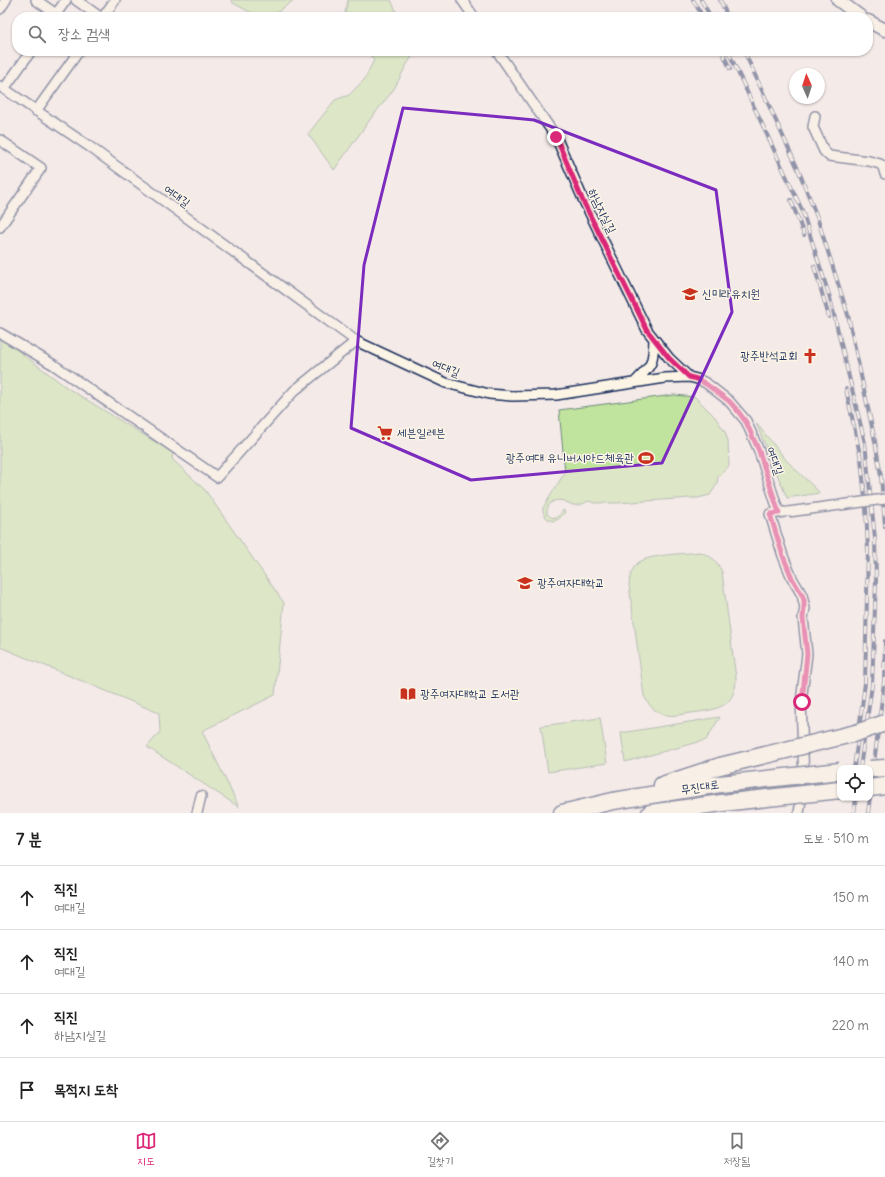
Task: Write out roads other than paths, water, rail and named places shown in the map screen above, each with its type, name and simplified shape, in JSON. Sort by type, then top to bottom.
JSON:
[{"type":"highway","points":[[613,801],[720,766],[856,733],[885,723]]},
{"type":"highway","points":[[873,769],[885,768]]},
{"type":"highway","name":"무진대로","points":[[562,813],[613,801],[720,784],[837,771]]},
{"type":"highway","points":[[873,788],[885,786]]},
{"type":"highway","name":"무진대로","points":[[650,813],[722,802],[837,790]]},
{"type":"main road","points":[[838,0],[854,12]]},
{"type":"main road","points":[[873,23],[885,30]]},
{"type":"street","points":[[0,9],[6,0]]},
{"type":"street","points":[[36,0],[51,12]]},
{"type":"street","points":[[57,12],[66,0]]},
{"type":"street","points":[[76,0],[94,12]]},
{"type":"street","points":[[105,12],[115,0]]},
{"type":"street","points":[[462,0],[470,12]]},
{"type":"street","points":[[2,88],[26,56]]},
{"type":"street","points":[[36,111],[74,56]]},
{"type":"street","name":"하남지실길","points":[[500,56],[556,137],[582,199],[647,330],[669,358],[689,377]]},
{"type":"street","name":"여대길","points":[[2,88],[90,147],[356,341],[446,383],[489,394],[512,396],[556,395],[634,382],[689,377],[697,379],[717,391],[729,401],[746,422],[759,451],[779,513],[783,556],[792,578],[802,595],[807,654],[802,702],[804,780],[799,813]]},
{"type":"street","points":[[815,116],[813,127],[824,151],[829,156],[869,161],[880,164],[885,174]]},
{"type":"street","points":[[0,140],[40,168],[0,227]]},
{"type":"street","points":[[0,333],[54,365],[217,477],[294,391],[356,341]]},
{"type":"street","points":[[634,382],[651,364],[653,359],[654,340]]},
{"type":"street","points":[[779,513],[885,499]]},
{"type":"street","points":[[197,813],[200,796]]},
{"type":"railway","points":[[693,0],[700,12]]},
{"type":"railway","points":[[701,0],[708,12]]},
{"type":"railway","points":[[720,0],[726,12]]},
{"type":"railway","points":[[724,56],[730,69]]},
{"type":"railway","points":[[730,56],[802,210],[830,298],[865,443],[875,539],[876,581],[872,685],[860,765]]},
{"type":"railway","points":[[746,56],[798,169],[817,217],[848,315],[875,441],[881,476],[885,526]]},
{"type":"railway","points":[[791,200],[804,235]]},
{"type":"railway","points":[[814,266],[829,317]]},
{"type":"railway","points":[[846,389],[861,459],[866,508],[868,550],[865,683],[854,765]]},
{"type":"railway","points":[[868,813],[884,682],[885,641]]},
{"type":"railway","points":[[854,813],[856,801]]},
{"type":"place","name":"신미라유치원","points":[[690,294]]},
{"type":"place","name":"광주반석교회","points":[[810,356]]},
{"type":"place","name":"세븐일레븐","points":[[385,433]]},
{"type":"place","name":"광주여대 유니버시아드체육관","points":[[646,458]]},
{"type":"place","name":"광주여자대학교","points":[[525,583]]},
{"type":"place","name":"광주여자대학교 도서관","points":[[408,694]]}]
